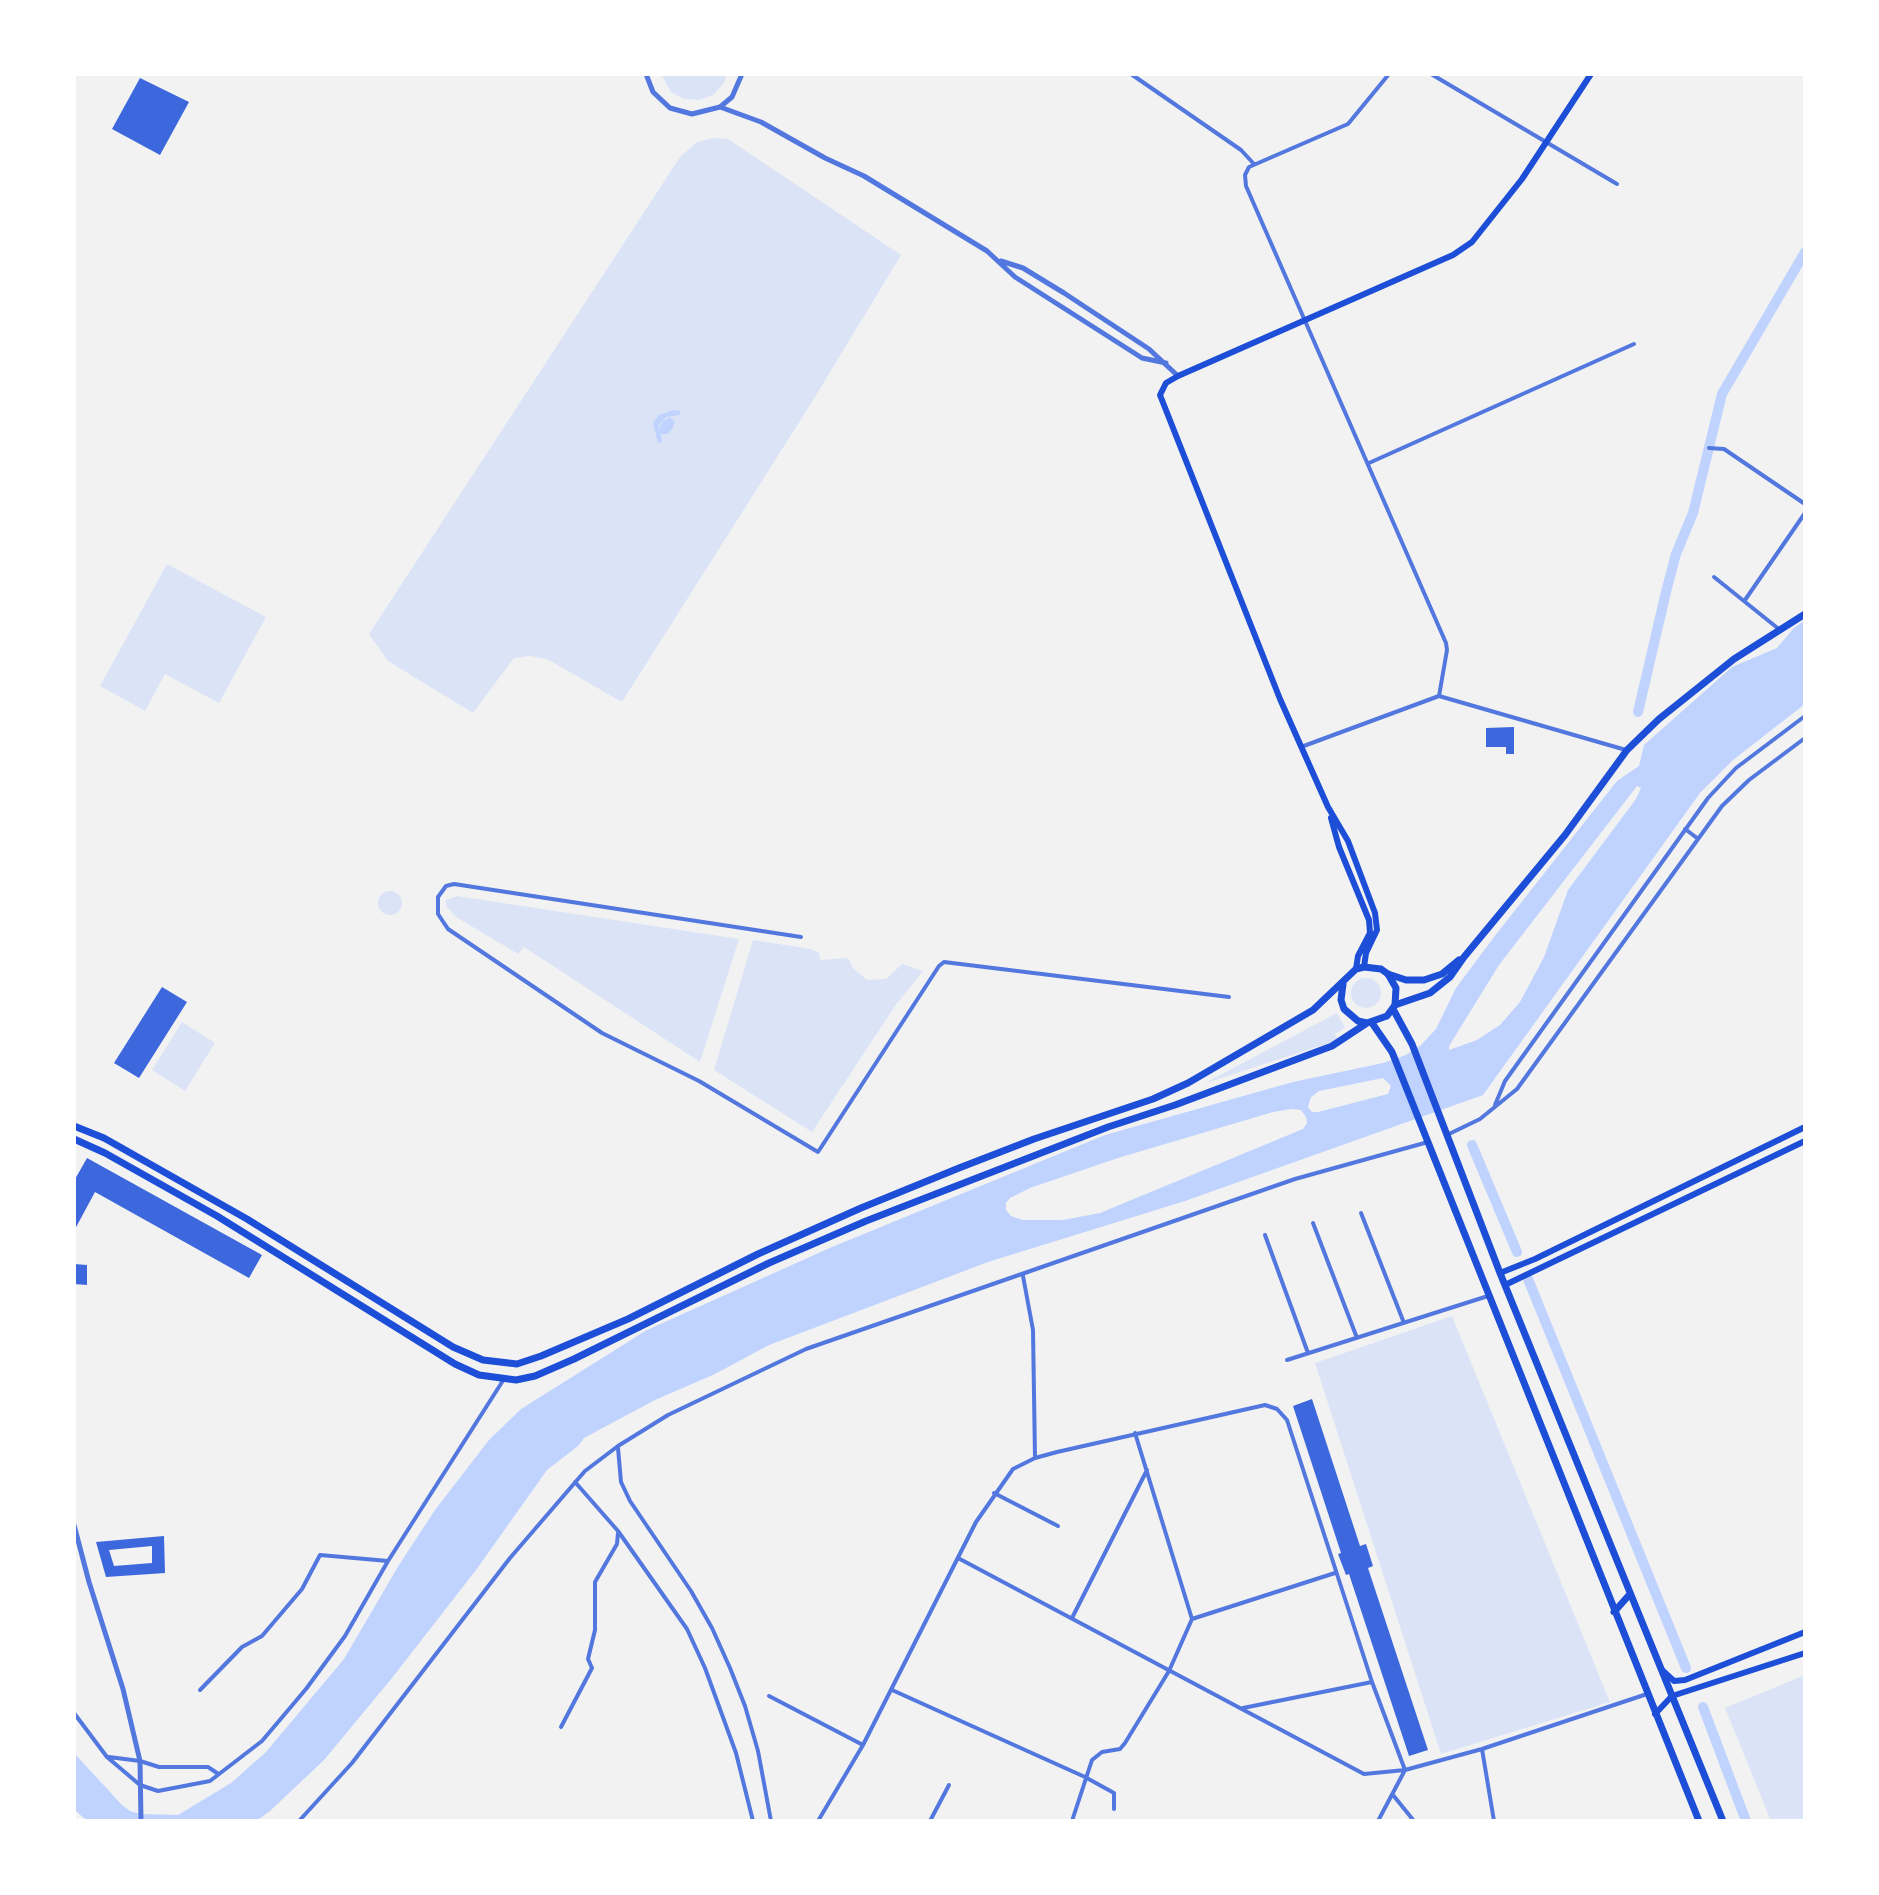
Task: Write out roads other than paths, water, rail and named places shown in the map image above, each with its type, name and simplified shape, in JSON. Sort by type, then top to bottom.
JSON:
[{"type":"main road","points":[[74,1126],[96,1133],[247,1219],[453,1347],[483,1360],[517,1364],[628,1319],[758,1254],[861,1208],[1034,1139],[1153,1099],[1188,1083],[1313,1010],[1360,968],[1377,930],[1377,918],[1348,841],[1328,807],[1301,747],[1160,395],[1163,387],[1178,376],[1453,255],[1472,242],[1522,179],[1591,74]]},
{"type":"main road","points":[[74,1139],[217,1216],[455,1364],[479,1375],[504,1379],[535,1376],[769,1263],[866,1221],[1108,1127],[1332,1046],[1369,1023],[1387,1016],[1394,1007],[1430,993],[1450,977],[1565,835],[1627,750],[1693,690],[1734,659],[1805,614]]},
{"type":"main road","points":[[1328,807],[1339,847],[1369,920],[1370,933],[1358,956],[1360,968]]},
{"type":"main road","points":[[1360,968],[1381,969],[1406,980],[1424,980],[1442,974],[1464,957]]},
{"type":"main road","points":[[1388,974],[1396,988],[1394,1007],[1449,1134],[1500,1273],[1723,1821]]},
{"type":"main road","points":[[1343,982],[1340,991],[1344,1009],[1358,1021],[1369,1023],[1392,1052],[1699,1821]]},
{"type":"main road","points":[[1500,1273],[1562,1246],[1805,1127]]},
{"type":"main road","points":[[1505,1285],[1805,1141]]},
{"type":"main road","points":[[1614,1612],[1630,1594]]},
{"type":"main road","points":[[1660,1668],[1674,1681],[1685,1680],[1805,1632]]},
{"type":"main road","points":[[1655,1714],[1672,1696],[1805,1653]]},
{"type":"street","points":[[646,74],[653,92],[670,108],[692,114],[720,107],[732,97],[742,74]]},
{"type":"street","points":[[1131,74],[1241,150],[1254,164]]},
{"type":"street","points":[[1389,74],[1348,124],[1254,164],[1245,175],[1246,186],[1446,643],[1439,696]]},
{"type":"street","points":[[1431,74],[1617,184]]},
{"type":"street","points":[[720,107],[761,122],[899,196],[1000,261],[1015,277],[1142,358],[1166,363]]},
{"type":"street","points":[[1000,261],[1023,268],[1129,336],[1166,363],[1178,376]]},
{"type":"street","points":[[1369,463],[1634,344]]},
{"type":"street","points":[[1709,448],[1724,449],[1805,504]]},
{"type":"street","points":[[1745,600],[1805,513]]},
{"type":"street","points":[[1714,577],[1780,630]]},
{"type":"street","points":[[1301,747],[1439,696],[1627,750]]},
{"type":"street","points":[[1494,1107],[1505,1081],[1708,798],[1736,768],[1805,716]]},
{"type":"street","points":[[1449,1134],[1480,1119],[1517,1089],[1697,838],[1731,797],[1805,738]]},
{"type":"street","points":[[1685,829],[1697,838]]},
{"type":"street","points":[[801,937],[454,884],[446,886],[438,897],[438,914],[448,929],[602,1033],[699,1081],[818,1152],[944,962],[1229,997]]},
{"type":"street","points":[[300,1821],[352,1763],[510,1558],[575,1482],[618,1446],[668,1415],[806,1349],[1295,1179],[1428,1142]]},
{"type":"street","points":[[1361,1213],[1404,1323]]},
{"type":"street","points":[[1313,1223],[1357,1338]]},
{"type":"street","points":[[1265,1235],[1308,1354]]},
{"type":"street","points":[[1023,1276],[1033,1330],[1035,1458]]},
{"type":"street","points":[[1287,1360],[1488,1296]]},
{"type":"street","points":[[74,1713],[107,1757],[140,1785],[158,1791],[210,1781],[262,1741],[345,1636],[388,1561],[504,1379]]},
{"type":"street","points":[[818,1821],[863,1745],[976,1522],[1013,1469],[1035,1458],[1265,1405],[1277,1409],[1287,1420],[1335,1573],[1405,1770],[1378,1821]]},
{"type":"street","points":[[1072,1821],[1095,1755],[1120,1749],[1169,1671],[1192,1619],[1135,1433]]},
{"type":"street","points":[[618,1446],[621,1482],[630,1501],[691,1591],[730,1668],[758,1751],[771,1821]]},
{"type":"street","points":[[1072,1618],[1148,1468]]},
{"type":"street","points":[[575,1482],[618,1531],[687,1629],[727,1727],[753,1821]]},
{"type":"street","points":[[994,1493],[1058,1526]]},
{"type":"street","points":[[74,1525],[123,1689],[140,1761],[141,1821]]},
{"type":"street","points":[[561,1727],[592,1668],[588,1659],[595,1630],[595,1582],[617,1544],[618,1531]]},
{"type":"street","points":[[200,1690],[242,1647],[262,1636],[302,1589],[320,1555],[388,1561]]},
{"type":"street","points":[[958,1558],[1364,1774],[1405,1770],[1482,1749],[1647,1694]]},
{"type":"street","points":[[1192,1619],[1335,1573]]},
{"type":"street","points":[[1241,1709],[1372,1682]]},
{"type":"street","points":[[892,1690],[1085,1777],[1114,1793],[1114,1809]]},
{"type":"street","points":[[769,1696],[863,1745]]},
{"type":"street","points":[[1482,1749],[1494,1821]]},
{"type":"street","points":[[107,1757],[159,1767],[208,1767],[218,1774]]},
{"type":"street","points":[[930,1821],[949,1785]]},
{"type":"street","points":[[1393,1795],[1414,1821]]},
{"type":"water","points":[[680,411],[680,415],[666,417],[659,425],[658,430],[663,421],[670,417],[675,422],[667,434],[661,434],[662,442],[658,443],[653,423],[659,415]]},
{"type":"water","points":[[1805,620],[1805,704],[1733,760],[1700,793],[1483,1095],[1185,1201],[988,1262],[769,1345],[715,1374],[655,1400],[584,1438],[547,1470],[476,1570],[392,1678],[324,1760],[256,1821],[87,1821],[74,1809],[74,1753],[122,1805],[141,1814],[178,1815],[231,1783],[266,1752],[344,1659],[435,1510],[489,1440],[521,1409],[647,1330],[832,1247],[1105,1135],[1293,1082],[1383,1063],[1406,1055],[1421,1045],[1436,1029],[1456,988],[1494,937],[1617,781],[1639,766],[1644,745],[1732,667],[1777,648]],"holes":[[[1637,786],[1641,788],[1636,799],[1568,890],[1544,957],[1520,1002],[1500,1025],[1477,1040],[1449,1050],[1499,965]],[[1383,1078],[1391,1086],[1388,1094],[1312,1112],[1308,1107],[1311,1097],[1319,1091]],[[1301,1110],[1307,1123],[1303,1129],[1100,1213],[1063,1220],[1023,1220],[1011,1216],[1006,1210],[1010,1198],[1030,1188],[1273,1112]]]},
{"type":"waterway","points":[[1638,712],[1676,554],[1693,513],[1722,394],[1805,252]]},
{"type":"waterway","points":[[1472,1145],[1517,1252]]},
{"type":"waterway","points":[[1528,1279],[1686,1668]]},
{"type":"waterway","points":[[1703,1707],[1746,1821]]}]
